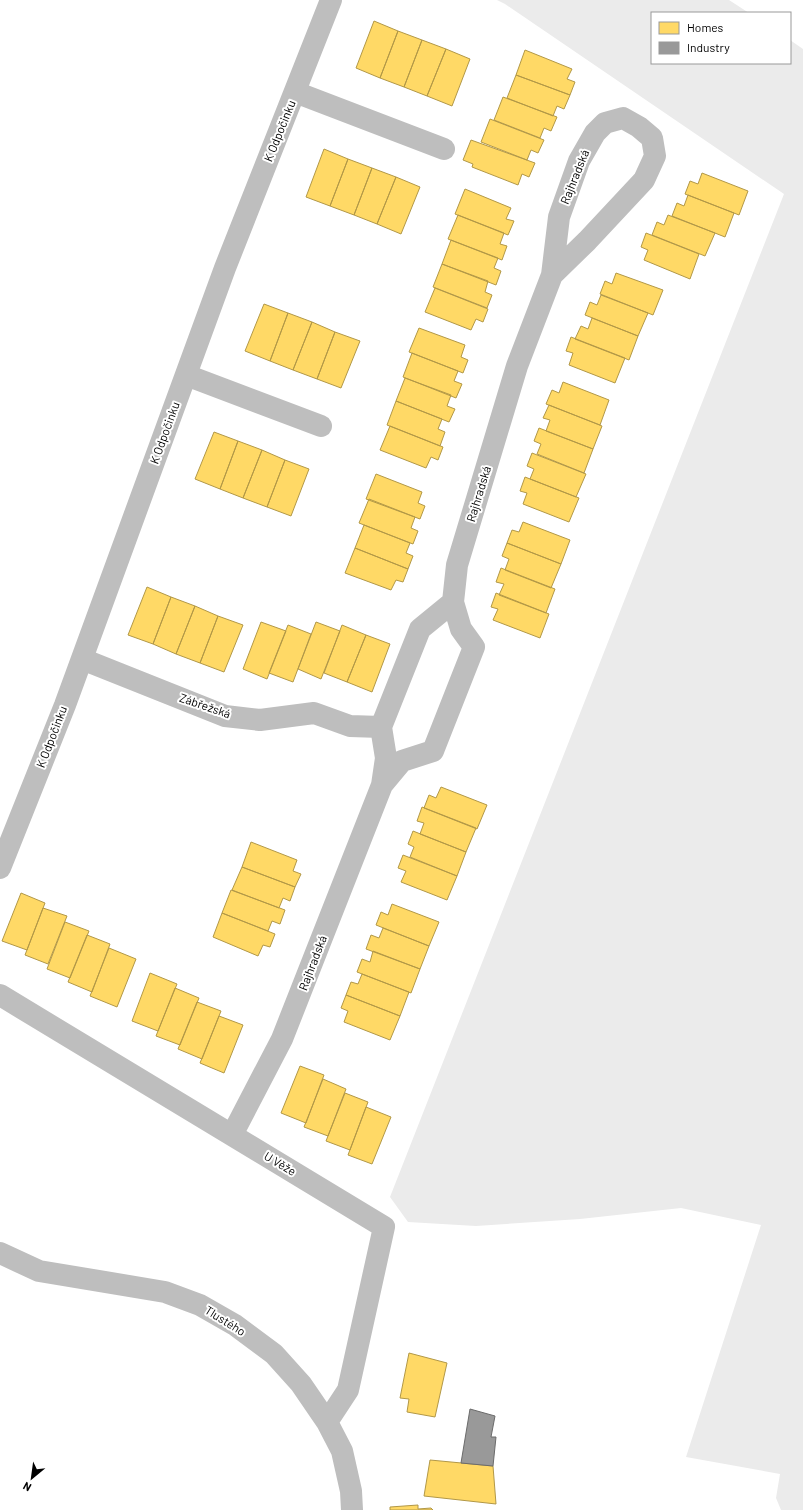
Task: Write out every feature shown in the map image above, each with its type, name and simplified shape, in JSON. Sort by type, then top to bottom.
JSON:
[{"type":"street","name":"K Odpočinku","points":[[0,868],[82,659],[225,268],[331,0]]},
{"type":"street","points":[[295,92],[444,149]]},
{"type":"street","name":"Rajhradská","points":[[382,785],[402,761],[433,751],[474,647],[461,629],[453,602],[457,565],[517,366],[552,275],[559,217],[579,161],[595,134],[605,123],[623,118],[639,127],[652,138],[656,156],[644,180],[587,241],[552,275]]},
{"type":"street","points":[[186,375],[322,426]]},
{"type":"street","points":[[381,727],[420,629],[453,602]]},
{"type":"street","name":"Zábřežská","points":[[82,659],[225,716],[260,720],[314,713],[350,726],[381,727]]},
{"type":"street","name":"Rajhradská","points":[[232,1135],[282,1039],[382,785],[386,758],[381,727]]},
{"type":"street","name":"U Věže","points":[[0,995],[384,1226],[348,1390],[326,1422]]},
{"type":"street","name":"Tlustého","points":[[0,1253],[40,1271],[165,1292],[200,1305],[235,1325],[274,1354],[301,1384],[326,1422],[342,1451],[351,1491],[352,1510]]},
{"type":"shaded area","points":[[497,0],[729,0],[747,12],[651,12],[651,64],[791,64],[791,41],[803,49],[803,1510],[781,1510],[776,1498],[780,1474],[686,1457],[761,1225],[681,1208],[580,1219],[476,1226],[408,1222],[390,1197],[784,194]]},
{"type":"building: Homes","points":[[374,21],[398,31],[380,78],[356,68]]},
{"type":"building: Homes","points":[[398,31],[422,40],[404,87],[380,78]]},
{"type":"building: Homes","points":[[422,40],[446,49],[427,96],[404,87]]},
{"type":"building: Homes","points":[[446,49],[470,59],[452,106],[427,96]]},
{"type":"building: Homes","points":[[525,50],[572,69],[567,79],[575,82],[570,95],[516,75]]},
{"type":"building: Homes","points":[[516,75],[570,95],[564,109],[557,106],[553,116],[507,98]]},
{"type":"building: Homes","points":[[503,97],[557,117],[551,131],[544,128],[540,138],[494,120]]},
{"type":"building: Homes","points":[[490,119],[544,140],[538,153],[531,150],[527,160],[481,142]]},
{"type":"building: Homes","points":[[471,140],[535,163],[529,177],[522,174],[518,185],[472,167],[473,164],[463,160]]},
{"type":"building: Homes","points":[[324,149],[348,159],[330,206],[306,197]]},
{"type":"building: Homes","points":[[348,159],[372,168],[354,215],[330,206]]},
{"type":"building: Homes","points":[[372,168],[396,177],[377,224],[354,215]]},
{"type":"building: Homes","points":[[702,173],[748,191],[739,215],[685,194],[690,181],[698,184]]},
{"type":"building: Homes","points":[[396,177],[420,187],[401,234],[377,224]]},
{"type":"building: Homes","points":[[465,189],[511,208],[506,219],[514,221],[508,235],[455,214]]},
{"type":"building: Homes","points":[[688,195],[734,213],[725,237],[672,216],[677,203],[684,206]]},
{"type":"building: Homes","points":[[458,215],[504,233],[500,244],[507,246],[502,260],[448,239]]},
{"type":"building: Homes","points":[[668,215],[715,233],[705,256],[652,235],[657,222],[664,225]]},
{"type":"building: Homes","points":[[646,233],[699,254],[690,279],[644,260],[648,250],[641,247]]},
{"type":"building: Homes","points":[[451,240],[498,258],[494,268],[501,271],[496,285],[442,264]]},
{"type":"building: Homes","points":[[442,264],[488,281],[485,292],[492,295],[487,308],[433,287]]},
{"type":"building: Homes","points":[[616,273],[663,290],[653,315],[600,294],[605,281],[612,284]]},
{"type":"building: Homes","points":[[435,288],[488,309],[483,322],[476,319],[471,330],[425,312]]},
{"type":"building: Homes","points":[[601,295],[648,313],[638,336],[585,315],[590,302],[597,305]]},
{"type":"building: Homes","points":[[264,304],[288,313],[270,361],[245,351]]},
{"type":"building: Homes","points":[[288,313],[312,322],[293,370],[270,361]]},
{"type":"building: Homes","points":[[592,318],[638,336],[629,360],[575,339],[581,326],[588,329]]},
{"type":"building: Homes","points":[[312,322],[335,332],[317,379],[293,370]]},
{"type":"building: Homes","points":[[419,328],[465,345],[461,357],[468,360],[463,373],[409,352]]},
{"type":"building: Homes","points":[[335,332],[360,341],[341,388],[317,379]]},
{"type":"building: Homes","points":[[571,337],[625,358],[615,383],[569,365],[573,353],[566,351]]},
{"type":"building: Homes","points":[[412,353],[458,371],[454,381],[462,384],[456,398],[403,377]]},
{"type":"building: Homes","points":[[405,378],[451,395],[447,406],[455,409],[449,422],[396,401]]},
{"type":"building: Homes","points":[[563,382],[609,400],[600,425],[546,404],[552,390],[559,393]]},
{"type":"building: Homes","points":[[396,401],[442,419],[438,429],[445,432],[440,446],[387,425]]},
{"type":"building: Homes","points":[[549,405],[602,426],[593,449],[546,431],[550,420],[543,418]]},
{"type":"building: Homes","points":[[390,426],[443,447],[438,460],[431,457],[426,468],[380,450]]},
{"type":"building: Homes","points":[[539,428],[593,449],[584,473],[537,454],[541,444],[534,441]]},
{"type":"building: Homes","points":[[214,432],[238,441],[220,489],[195,479]]},
{"type":"building: Homes","points":[[238,441],[262,450],[243,498],[220,489]]},
{"type":"building: Homes","points":[[262,450],[285,460],[267,507],[243,498]]},
{"type":"building: Homes","points":[[532,453],[586,474],[576,497],[530,479],[534,469],[527,466]]},
{"type":"building: Homes","points":[[285,460],[309,469],[291,516],[267,507]]},
{"type":"building: Homes","points":[[376,474],[422,492],[418,503],[425,506],[420,519],[366,499]]},
{"type":"building: Homes","points":[[525,477],[579,498],[569,522],[523,504],[527,493],[520,491]]},
{"type":"building: Homes","points":[[369,499],[415,517],[411,528],[418,531],[413,544],[359,523]]},
{"type":"building: Homes","points":[[523,522],[570,540],[561,564],[507,543],[512,530],[519,532]]},
{"type":"building: Homes","points":[[364,525],[410,543],[406,553],[413,556],[408,569],[355,548]]},
{"type":"building: Homes","points":[[507,543],[561,564],[551,588],[505,570],[509,559],[502,556]]},
{"type":"building: Homes","points":[[355,548],[408,569],[403,582],[396,580],[391,590],[345,573]]},
{"type":"building: Homes","points":[[501,568],[555,589],[546,613],[499,595],[504,584],[496,582]]},
{"type":"building: Homes","points":[[147,587],[171,597],[153,644],[128,635]]},
{"type":"building: Homes","points":[[496,593],[549,614],[540,638],[493,620],[498,609],[491,607]]},
{"type":"building: Homes","points":[[171,597],[195,606],[176,654],[153,644]]},
{"type":"building: Homes","points":[[195,606],[218,616],[200,663],[176,654]]},
{"type":"building: Homes","points":[[218,616],[243,625],[224,672],[200,663]]},
{"type":"building: Homes","points":[[261,622],[286,631],[267,679],[243,669]]},
{"type":"building: Homes","points":[[316,622],[340,631],[321,679],[298,669]]},
{"type":"building: Homes","points":[[288,625],[311,634],[293,682],[269,673]]},
{"type":"building: Homes","points":[[342,625],[366,635],[347,682],[324,673]]},
{"type":"building: Homes","points":[[366,635],[390,644],[372,692],[347,682]]},
{"type":"building: Homes","points":[[441,787],[487,805],[477,829],[424,808],[429,795],[436,798]]},
{"type":"building: Homes","points":[[422,807],[476,828],[466,852],[420,834],[424,823],[417,821]]},
{"type":"building: Homes","points":[[413,831],[466,852],[457,876],[410,857],[414,847],[408,844]]},
{"type":"building: Homes","points":[[251,842],[297,860],[293,871],[301,874],[295,887],[242,867]]},
{"type":"building: Homes","points":[[403,855],[457,876],[447,900],[401,882],[406,871],[398,868]]},
{"type":"building: Homes","points":[[242,867],[295,887],[290,901],[283,898],[279,908],[232,890]]},
{"type":"building: Homes","points":[[231,890],[285,910],[280,924],[272,921],[268,931],[222,913]]},
{"type":"building: Homes","points":[[21,893],[45,903],[27,950],[2,941]]},
{"type":"building: Homes","points":[[392,904],[439,922],[429,946],[376,925],[381,912],[388,915]]},
{"type":"building: Homes","points":[[43,908],[67,916],[48,964],[25,955]]},
{"type":"building: Homes","points":[[222,913],[275,934],[270,947],[263,945],[258,956],[213,937]]},
{"type":"building: Homes","points":[[65,922],[89,931],[70,978],[47,969]]},
{"type":"building: Homes","points":[[383,928],[429,946],[420,969],[366,949],[371,935],[379,938]]},
{"type":"building: Homes","points":[[87,935],[110,944],[92,992],[68,982]]},
{"type":"building: Homes","points":[[109,948],[136,959],[117,1007],[90,996]]},
{"type":"building: Homes","points":[[373,951],[420,969],[411,993],[357,972],[362,959],[370,962]]},
{"type":"building: Homes","points":[[150,973],[177,984],[158,1031],[132,1021]]},
{"type":"building: Homes","points":[[362,974],[409,992],[400,1016],[346,995],[351,982],[358,984]]},
{"type":"building: Homes","points":[[175,988],[199,998],[180,1045],[156,1036]]},
{"type":"building: Homes","points":[[346,995],[400,1016],[390,1040],[344,1022],[348,1011],[341,1008]]},
{"type":"building: Homes","points":[[197,1002],[221,1011],[202,1059],[178,1049]]},
{"type":"building: Homes","points":[[219,1016],[243,1025],[224,1073],[200,1063]]},
{"type":"building: Homes","points":[[300,1066],[324,1075],[306,1123],[281,1113]]},
{"type":"building: Homes","points":[[323,1079],[346,1089],[328,1136],[304,1127]]},
{"type":"building: Homes","points":[[345,1093],[368,1102],[350,1150],[326,1141]]},
{"type":"building: Homes","points":[[366,1107],[391,1117],[372,1164],[348,1155]]},
{"type":"building: Homes","points":[[409,1353],[447,1363],[435,1417],[407,1412],[409,1399],[400,1398]]},
{"type":"building: Homes","points":[[430,1460],[493,1466],[496,1504],[424,1496]]},
{"type":"building: Homes","points":[[418,1505],[418,1509],[431,1508],[433,1510],[390,1510],[390,1507]]},
{"type":"building: Industry","points":[[470,1409],[495,1416],[491,1437],[496,1437],[493,1466],[461,1463]]}]
